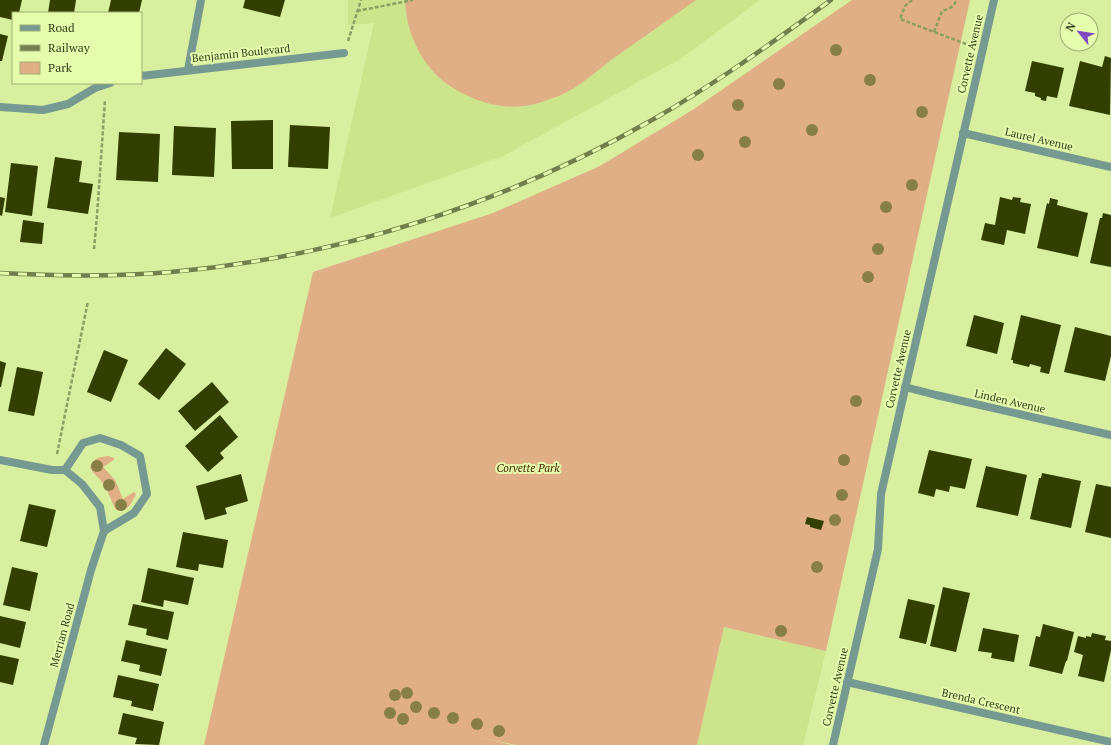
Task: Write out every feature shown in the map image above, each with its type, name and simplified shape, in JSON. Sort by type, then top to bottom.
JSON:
[{"type":"street","points":[[188,70],[201,0]]},
{"type":"street","name":"Corvette Avenue","points":[[832,745],[878,549],[881,494],[994,0]]},
{"type":"street","name":"Benjamin Boulevard","points":[[142,76],[344,53]]},
{"type":"street","points":[[0,107],[43,110],[68,104],[95,88],[107,84]]},
{"type":"street","name":"Laurel Avenue","points":[[963,133],[1111,167]]},
{"type":"street","name":"Linden Avenue","points":[[905,387],[1111,435]]},
{"type":"street","points":[[0,460],[52,470],[65,470],[83,444],[100,438],[121,445],[140,456],[147,494],[134,513],[104,531]]},
{"type":"street","name":"Merrian Road","points":[[44,745],[91,570],[104,531],[100,507],[82,484],[65,470]]},
{"type":"street","name":"Brenda Crescent","points":[[847,682],[1111,742]]},
{"type":"path","points":[[344,53],[361,0]]},
{"type":"path","points":[[357,11],[414,0]]},
{"type":"path","points":[[912,0],[905,6],[900,19],[966,44]]},
{"type":"path","points":[[934,32],[942,11],[952,7],[956,0]]},
{"type":"path","points":[[94,249],[107,84]]},
{"type":"path","points":[[52,470],[60,444],[88,301]]},
{"type":"shaded area","points":[[348,0],[760,0],[682,58],[503,156],[330,218],[374,23],[348,25]]},
{"type":"shaded area","points":[[724,627],[826,651],[803,745],[697,745]]},
{"type":"green space","points":[[405,0],[696,0],[585,80],[561,95],[536,104],[510,107],[472,98],[459,92],[438,76],[423,58],[412,36],[408,24]]},
{"type":"green space","name":"Corvette Park","points":[[852,0],[970,0],[826,651],[724,627],[697,745],[516,745],[479,737],[512,745],[204,745],[313,272],[493,213],[600,166],[694,109]]},
{"type":"green space","points":[[108,456],[114,458],[114,460],[103,467],[115,480],[123,499],[134,492],[136,494],[131,504],[123,510],[116,510],[103,483],[90,468],[92,462],[96,459]]},
{"type":"building","points":[[0,0],[22,0],[19,12],[12,12],[12,20],[0,17]]},
{"type":"building","points":[[50,0],[76,0],[74,12],[48,12]]},
{"type":"building","points":[[111,0],[142,0],[139,12],[108,12]]},
{"type":"building","points":[[245,0],[285,0],[280,17],[243,8]]},
{"type":"building","points":[[0,34],[8,36],[2,61],[0,61]]},
{"type":"building","points":[[1105,56],[1111,58],[1110,115],[1069,106],[1080,61],[1102,67]]},
{"type":"building","points":[[1032,61],[1064,68],[1057,98],[1047,96],[1046,101],[1041,100],[1041,98],[1035,96],[1035,93],[1025,91]]},
{"type":"building","points":[[273,120],[273,169],[232,169],[231,121]]},
{"type":"building","points":[[290,125],[330,127],[328,169],[288,167]]},
{"type":"building","points":[[174,126],[216,128],[214,177],[172,175]]},
{"type":"building","points":[[119,132],[160,134],[158,182],[116,180]]},
{"type":"building","points":[[55,157],[82,161],[79,182],[93,184],[88,214],[47,208]]},
{"type":"building","points":[[11,163],[38,166],[32,216],[5,212]]},
{"type":"building","points":[[0,197],[5,198],[2,216],[0,215]]},
{"type":"building","points":[[1000,197],[1012,200],[1013,197],[1021,198],[1020,202],[1031,204],[1025,234],[1007,230],[1004,245],[981,240],[985,223],[995,225]]},
{"type":"building","points":[[1050,198],[1058,200],[1057,205],[1088,213],[1078,257],[1037,248],[1047,203],[1049,204]]},
{"type":"building","points":[[1103,213],[1111,215],[1111,267],[1090,263],[1100,218],[1102,218]]},
{"type":"building","points":[[23,220],[44,223],[42,244],[20,242]]},
{"type":"building","points":[[974,315],[1004,323],[997,354],[966,346]]},
{"type":"building","points":[[1021,315],[1061,325],[1049,374],[1040,372],[1041,367],[1030,364],[1029,367],[1013,363],[1013,360],[1011,360]]},
{"type":"building","points":[[1075,327],[1111,336],[1111,356],[1105,381],[1064,372]]},
{"type":"building","points":[[166,348],[186,364],[159,400],[138,384]]},
{"type":"building","points":[[104,350],[128,360],[111,402],[87,392]]},
{"type":"building","points":[[0,361],[6,363],[1,387],[0,387]]},
{"type":"building","points":[[17,367],[43,372],[34,416],[8,411]]},
{"type":"building","points":[[212,382],[229,402],[195,431],[178,411]]},
{"type":"building","points":[[220,415],[238,437],[220,453],[224,458],[208,472],[185,446]]},
{"type":"building","points":[[929,450],[972,459],[965,489],[950,486],[949,492],[936,489],[934,497],[918,493]]},
{"type":"building","points":[[986,466],[1027,475],[1018,516],[976,507]]},
{"type":"building","points":[[1042,473],[1081,481],[1071,528],[1030,519],[1039,478],[1041,478]]},
{"type":"building","points":[[241,474],[248,501],[225,508],[227,514],[205,520],[196,486]]},
{"type":"building","points":[[1096,484],[1111,487],[1111,538],[1085,532]]},
{"type":"building","points":[[29,504],[56,510],[47,547],[20,541]]},
{"type":"building","points":[[807,517],[824,521],[821,530],[805,524]]},
{"type":"building","points":[[183,532],[228,540],[223,568],[199,564],[198,571],[176,567]]},
{"type":"building","points":[[12,567],[38,573],[30,611],[3,605]]},
{"type":"building","points":[[148,568],[194,578],[188,605],[164,600],[163,607],[141,602]]},
{"type":"building","points":[[943,587],[970,593],[956,652],[930,646]]},
{"type":"building","points":[[908,599],[935,605],[926,644],[899,638]]},
{"type":"building","points":[[133,604],[174,612],[168,640],[146,635],[147,629],[128,625]]},
{"type":"building","points":[[0,616],[26,622],[20,648],[0,643]]},
{"type":"building","points":[[1043,624],[1074,632],[1067,661],[1062,674],[1029,666],[1036,636],[1040,637]]},
{"type":"building","points":[[983,628],[1019,635],[1014,662],[991,658],[992,653],[978,651]]},
{"type":"building","points":[[1092,633],[1106,636],[1105,640],[1111,641],[1111,650],[1104,682],[1078,676],[1083,655],[1074,652],[1078,636],[1086,638],[1086,636],[1091,637]]},
{"type":"building","points":[[126,640],[167,649],[161,676],[139,671],[140,665],[121,661]]},
{"type":"building","points":[[0,655],[19,659],[13,685],[0,682]]},
{"type":"building","points":[[118,675],[159,684],[153,711],[131,706],[132,701],[113,697]]},
{"type":"building","points":[[123,713],[164,722],[159,745],[135,744],[137,738],[118,734]]},
{"type":"railway","points":[[0,273],[128,275],[234,265],[297,254],[419,222],[479,201],[538,177],[596,150],[652,120],[721,78],[831,0]]}]
